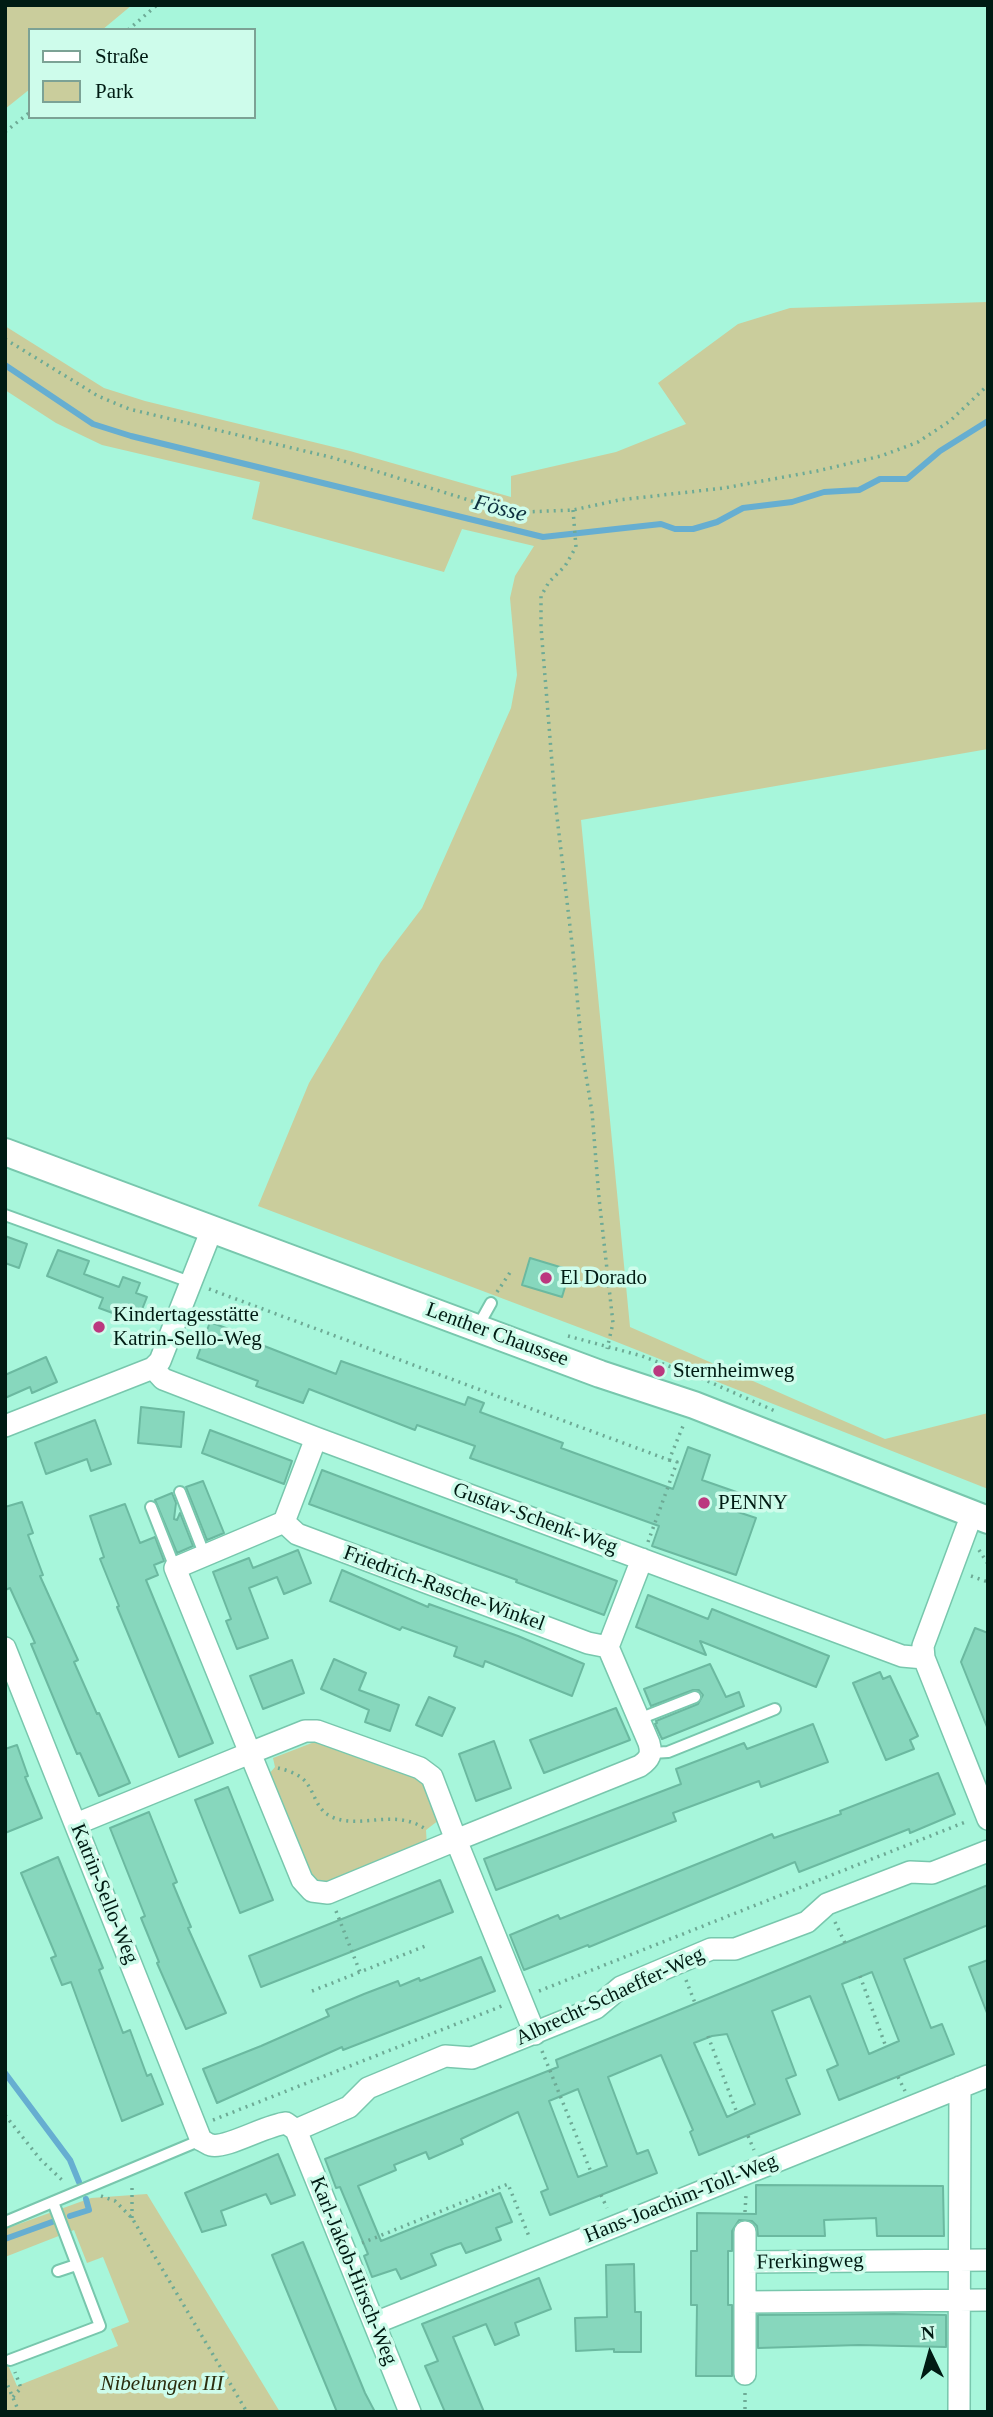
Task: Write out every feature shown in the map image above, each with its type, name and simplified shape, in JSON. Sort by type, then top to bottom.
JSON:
[{"type":"street","name":"Lenther Chaussee","points":[[5,1152],[600,1374],[694,1405],[980,1517]]},
{"type":"street","points":[[5,1426],[153,1368],[160,1361],[212,1229]]},
{"type":"street","name":"Gustav-Schenk-Weg","points":[[153,1368],[163,1379],[316,1438],[902,1656],[924,1658]]},
{"type":"street","points":[[316,1438],[284,1522],[175,1568],[302,1881],[312,1891],[328,1893],[648,1761],[652,1753],[608,1647],[642,1559]]},
{"type":"street","points":[[980,1517],[923,1646],[924,1658],[987,1817]]},
{"type":"street","name":"Friedrich-Rasche-Winkel","points":[[284,1522],[297,1534],[589,1643],[608,1647]]},
{"type":"street","name":"Katrin-Sello-Weg","points":[[5,1648],[198,2133]]},
{"type":"street","points":[[76,1824],[304,1731],[317,1731],[421,1768],[432,1777],[535,2034]]},
{"type":"street","name":"Albrecht-Schaeffer-Weg","points":[[198,2133],[212,2146],[225,2144],[275,2124],[286,2123],[296,2130],[349,2107],[368,2088],[446,2056],[472,2058],[535,2034],[596,2008],[621,1987],[711,1949],[735,1949],[807,1922],[827,1904],[910,1872],[932,1873],[988,1851]]},
{"type":"street","name":"Hans-Joachim-Toll-Weg","points":[[375,2323],[988,2076]]},
{"type":"street","points":[[960,2087],[960,2412]]},
{"type":"street","name":"Karl-Jakob-Hirsch-Weg","points":[[296,2130],[410,2412]]},
{"type":"street","points":[[745,2232],[746,2262]]},
{"type":"street","name":"Frerkingweg","points":[[988,2260],[746,2262],[745,2301],[988,2300]]},
{"type":"street","points":[[745,2301],[745,2374]]},
{"type":"lane","points":[[5,1215],[190,1282]]},
{"type":"lane","points":[[477,1328],[491,1303]]},
{"type":"lane","points":[[180,1492],[205,1556]]},
{"type":"lane","points":[[151,1507],[175,1568]]},
{"type":"lane","points":[[639,1719],[695,1697]]},
{"type":"lane","points":[[652,1753],[668,1752],[775,1709]]},
{"type":"lane","name":"Albrecht-Schaeffer-Weg","points":[[5,2222],[133,2168],[198,2133]]},
{"type":"lane","points":[[10,2360],[100,2326],[53,2202]]},
{"type":"lane","points":[[58,2271],[76,2264]]},
{"type":"path","points":[[130,28],[157,5]]},
{"type":"path","points":[[5,132],[28,114]]},
{"type":"path","points":[[5,339],[98,396],[129,409],[334,458],[488,506],[525,512],[573,510],[619,500],[724,488],[881,456],[918,442],[950,421],[988,385]]},
{"type":"path","points":[[573,510],[576,547],[541,596],[541,627],[555,800],[582,1051],[592,1112],[598,1198],[613,1324],[600,1374]]},
{"type":"path","points":[[491,1303],[511,1271]]},
{"type":"path","points":[[190,1282],[677,1462],[642,1559]]},
{"type":"path","points":[[669,1460],[685,1422]]},
{"type":"path","points":[[275,1767],[303,1779],[323,1810],[334,1818],[346,1821],[397,1819],[426,1829]]},
{"type":"path","points":[[198,2133],[520,1999],[987,1817]]},
{"type":"path","points":[[328,1893],[360,1972]]},
{"type":"path","points":[[312,1991],[428,1945]]},
{"type":"path","points":[[860,1976],[886,2047]]},
{"type":"path","points":[[535,2034],[591,2172]]},
{"type":"path","points":[[708,2036],[737,2113]]},
{"type":"path","points":[[5,2115],[40,2160],[75,2192]]},
{"type":"path","points":[[132,2218],[133,2168]]},
{"type":"path","points":[[745,2232],[746,2174]]},
{"type":"path","points":[[345,2250],[508,2184],[538,2257]]},
{"type":"path","points":[[89,2186],[99,2195],[115,2201],[132,2218],[247,2412]]},
{"type":"path","points":[[10,2360],[21,2388],[13,2397]]},
{"type":"path","points":[[5,2379],[19,2412]]},
{"type":"green space","points":[[5,5],[132,5],[104,28],[28,28],[28,91],[5,109]]},
{"type":"green space","points":[[988,302],[988,749],[581,820],[630,1327],[885,1439],[988,1413],[988,1489],[599,1335],[258,1206],[309,1083],[381,962],[422,908],[511,708],[517,675],[510,598],[515,576],[534,546],[462,529],[444,572],[252,519],[260,482],[102,445],[56,423],[5,390],[5,326],[104,388],[145,401],[350,451],[511,497],[511,476],[616,452],[686,424],[658,383],[738,324],[790,308]]},
{"type":"green space","points":[[317,1741],[424,1781],[439,1820],[426,1830],[427,1847],[330,1886],[315,1883],[269,1774],[275,1767],[273,1758]]},
{"type":"green space","name":"Nibelungen III","points":[[147,2194],[280,2412],[5,2412],[5,2358],[17,2386],[118,2346],[111,2329],[129,2322],[103,2257],[87,2263],[74,2230],[5,2257],[5,2229],[91,2198]]},
{"type":"building","points":[[5,1236],[27,1244],[19,1268],[5,1263]]},
{"type":"building","points":[[58,1250],[89,1261],[84,1274],[119,1287],[123,1277],[140,1283],[136,1293],[147,1297],[137,1322],[99,1308],[103,1298],[47,1276]]},
{"type":"building","name":"El Dorado","points":[[530,1258],[570,1270],[562,1297],[522,1285]]},
{"type":"building","points":[[210,1322],[336,1374],[341,1361],[465,1405],[468,1397],[484,1403],[480,1412],[563,1443],[561,1448],[673,1489],[688,1447],[710,1455],[702,1480],[745,1495],[738,1512],[756,1518],[736,1575],[652,1546],[659,1526],[470,1458],[475,1446],[417,1425],[415,1430],[309,1389],[303,1403],[256,1386],[258,1381],[197,1358]]},
{"type":"building","points":[[46,1357],[57,1382],[32,1393],[30,1387],[5,1398],[5,1375]]},
{"type":"building","points":[[141,1407],[184,1412],[181,1447],[138,1443]]},
{"type":"building","points":[[95,1420],[111,1464],[91,1471],[87,1459],[46,1474],[35,1443]]},
{"type":"building","points":[[210,1430],[292,1461],[284,1484],[202,1453]]},
{"type":"building","points":[[322,1470],[617,1581],[604,1615],[516,1582],[517,1580],[309,1504]]},
{"type":"building","points":[[203,1481],[224,1533],[207,1540],[186,1487]]},
{"type":"building","points":[[172,1493],[176,1503],[174,1519],[177,1520],[180,1513],[193,1546],[177,1553],[155,1500]]},
{"type":"building","points":[[22,1502],[33,1533],[28,1535],[43,1575],[40,1576],[78,1660],[74,1662],[130,1783],[99,1796],[80,1753],[77,1754],[31,1644],[35,1643],[10,1588],[5,1590],[5,1507]]},
{"type":"building","points":[[125,1504],[140,1543],[155,1537],[164,1561],[154,1565],[158,1575],[146,1580],[213,1743],[179,1757],[117,1607],[119,1606],[100,1559],[104,1557],[90,1516]]},
{"type":"building","points":[[298,1550],[311,1583],[284,1594],[277,1577],[249,1588],[268,1638],[237,1649],[226,1621],[231,1619],[213,1572],[249,1558],[253,1568]]},
{"type":"building","points":[[342,1570],[428,1607],[429,1604],[518,1636],[584,1664],[572,1696],[485,1661],[483,1667],[454,1656],[457,1647],[402,1627],[400,1630],[330,1601]]},
{"type":"building","points":[[648,1595],[708,1619],[712,1609],[829,1656],[816,1687],[700,1641],[706,1655],[636,1627]]},
{"type":"building","points":[[975,1628],[988,1633],[987,1727],[961,1662]]},
{"type":"building","points":[[334,1659],[366,1673],[359,1690],[399,1705],[390,1731],[365,1722],[369,1710],[321,1689]]},
{"type":"building","points":[[292,1660],[304,1693],[263,1709],[250,1676]]},
{"type":"building","points":[[710,1664],[726,1697],[739,1692],[744,1706],[662,1739],[656,1721],[698,1704],[703,1695],[699,1690],[693,1690],[651,1706],[644,1689]]},
{"type":"building","points":[[880,1672],[883,1679],[890,1676],[918,1736],[910,1740],[914,1749],[886,1760],[853,1683]]},
{"type":"building","points":[[429,1697],[455,1708],[442,1736],[416,1725]]},
{"type":"building","points":[[616,1708],[630,1740],[544,1773],[530,1740]]},
{"type":"building","points":[[813,1724],[828,1762],[761,1787],[759,1781],[673,1813],[676,1821],[496,1890],[484,1859],[681,1784],[676,1769],[744,1743],[747,1749]]},
{"type":"building","points":[[494,1741],[511,1788],[476,1801],[459,1754]]},
{"type":"building","points":[[17,1745],[28,1776],[25,1777],[42,1818],[5,1833],[5,1749]]},
{"type":"building","points":[[938,1773],[955,1814],[910,1833],[909,1829],[799,1872],[795,1862],[589,1947],[588,1945],[524,1970],[510,1935],[558,1915],[560,1919],[772,1834],[774,1838],[841,1814],[840,1811]]},
{"type":"building","points":[[228,1787],[273,1900],[240,1913],[195,1800]]},
{"type":"building","points":[[149,1812],[177,1882],[173,1884],[191,1927],[188,1928],[226,2013],[186,2029],[157,1963],[159,1962],[141,1918],[145,1916],[110,1828]]},
{"type":"building","points":[[58,1857],[103,1968],[99,1970],[123,2033],[130,2030],[147,2076],[151,2074],[163,2104],[122,2121],[71,1982],[62,1985],[51,1958],[56,1956],[21,1873]]},
{"type":"building","points":[[440,1880],[453,1912],[261,1987],[249,1956]]},
{"type":"building","points":[[988,1885],[988,1925],[904,1959],[931,2028],[942,2024],[954,2054],[839,2100],[827,2070],[838,2065],[810,1996],[772,2011],[796,2075],[786,2079],[800,2114],[699,2155],[690,2132],[693,2130],[661,2055],[608,2077],[637,2154],[648,2150],[657,2173],[550,2215],[541,2192],[548,2189],[518,2112],[461,2139],[463,2144],[429,2159],[426,2152],[394,2165],[396,2170],[358,2186],[381,2241],[500,2193],[512,2222],[496,2228],[501,2240],[466,2253],[461,2243],[446,2248],[431,2254],[436,2265],[401,2279],[396,2269],[372,2277],[364,2256],[368,2254],[340,2187],[336,2188],[325,2159],[558,2067],[556,2060]],"holes":[[[872,1972],[899,2041],[869,2054],[842,1984]],[[727,2034],[755,2104],[727,2117],[694,2043]],[[578,2089],[607,2166],[578,2177],[549,2101]]]},
{"type":"building","points":[[481,1957],[495,1991],[343,2050],[342,2047],[217,2103],[203,2069],[329,2016],[326,2010],[364,1994],[398,1981],[400,1986],[419,1978],[420,1981]]},
{"type":"building","points":[[988,1960],[988,2013],[987,2013],[969,1967]]},
{"type":"building","points":[[278,2154],[295,2195],[271,2204],[266,2194],[221,2211],[226,2225],[202,2232],[185,2193]]},
{"type":"building","points":[[756,2185],[943,2186],[944,2236],[877,2236],[876,2218],[824,2220],[825,2236],[758,2236],[757,2226],[752,2221],[739,2220],[732,2231],[732,2251],[728,2251],[728,2305],[732,2305],[732,2376],[696,2376],[697,2305],[691,2305],[691,2251],[697,2251],[697,2213],[756,2214]]},
{"type":"building","points":[[303,2242],[375,2412],[337,2412],[272,2255]]},
{"type":"building","points":[[634,2264],[635,2312],[641,2312],[641,2352],[614,2352],[614,2349],[576,2351],[575,2318],[607,2317],[606,2265]]},
{"type":"building","points":[[539,2278],[551,2309],[515,2323],[519,2335],[495,2345],[486,2324],[453,2337],[484,2412],[445,2412],[425,2366],[438,2361],[422,2324]]},
{"type":"building","points":[[758,2315],[946,2315],[946,2347],[859,2345],[758,2348]]},
{"type":"waterway","name":"Fösse","points":[[5,365],[93,424],[131,436],[543,537],[661,524],[675,529],[693,529],[717,522],[743,508],[792,502],[824,492],[859,490],[880,479],[907,479],[940,451],[988,421]]},
{"type":"waterway","points":[[5,2073],[70,2160],[79,2182]]},
{"type":"waterway","points":[[70,2216],[89,2210],[86,2199]]},
{"type":"waterway","points":[[5,2239],[52,2222]]},
{"type":"place","name":"El Dorado","points":[[546,1278]]},
{"type":"place","name":"Kindertagesstätte Katrin-Sello-Weg","points":[[99,1327]]},
{"type":"place","name":"Sternheimweg","points":[[659,1371]]},
{"type":"place","name":"PENNY","points":[[704,1503]]}]
